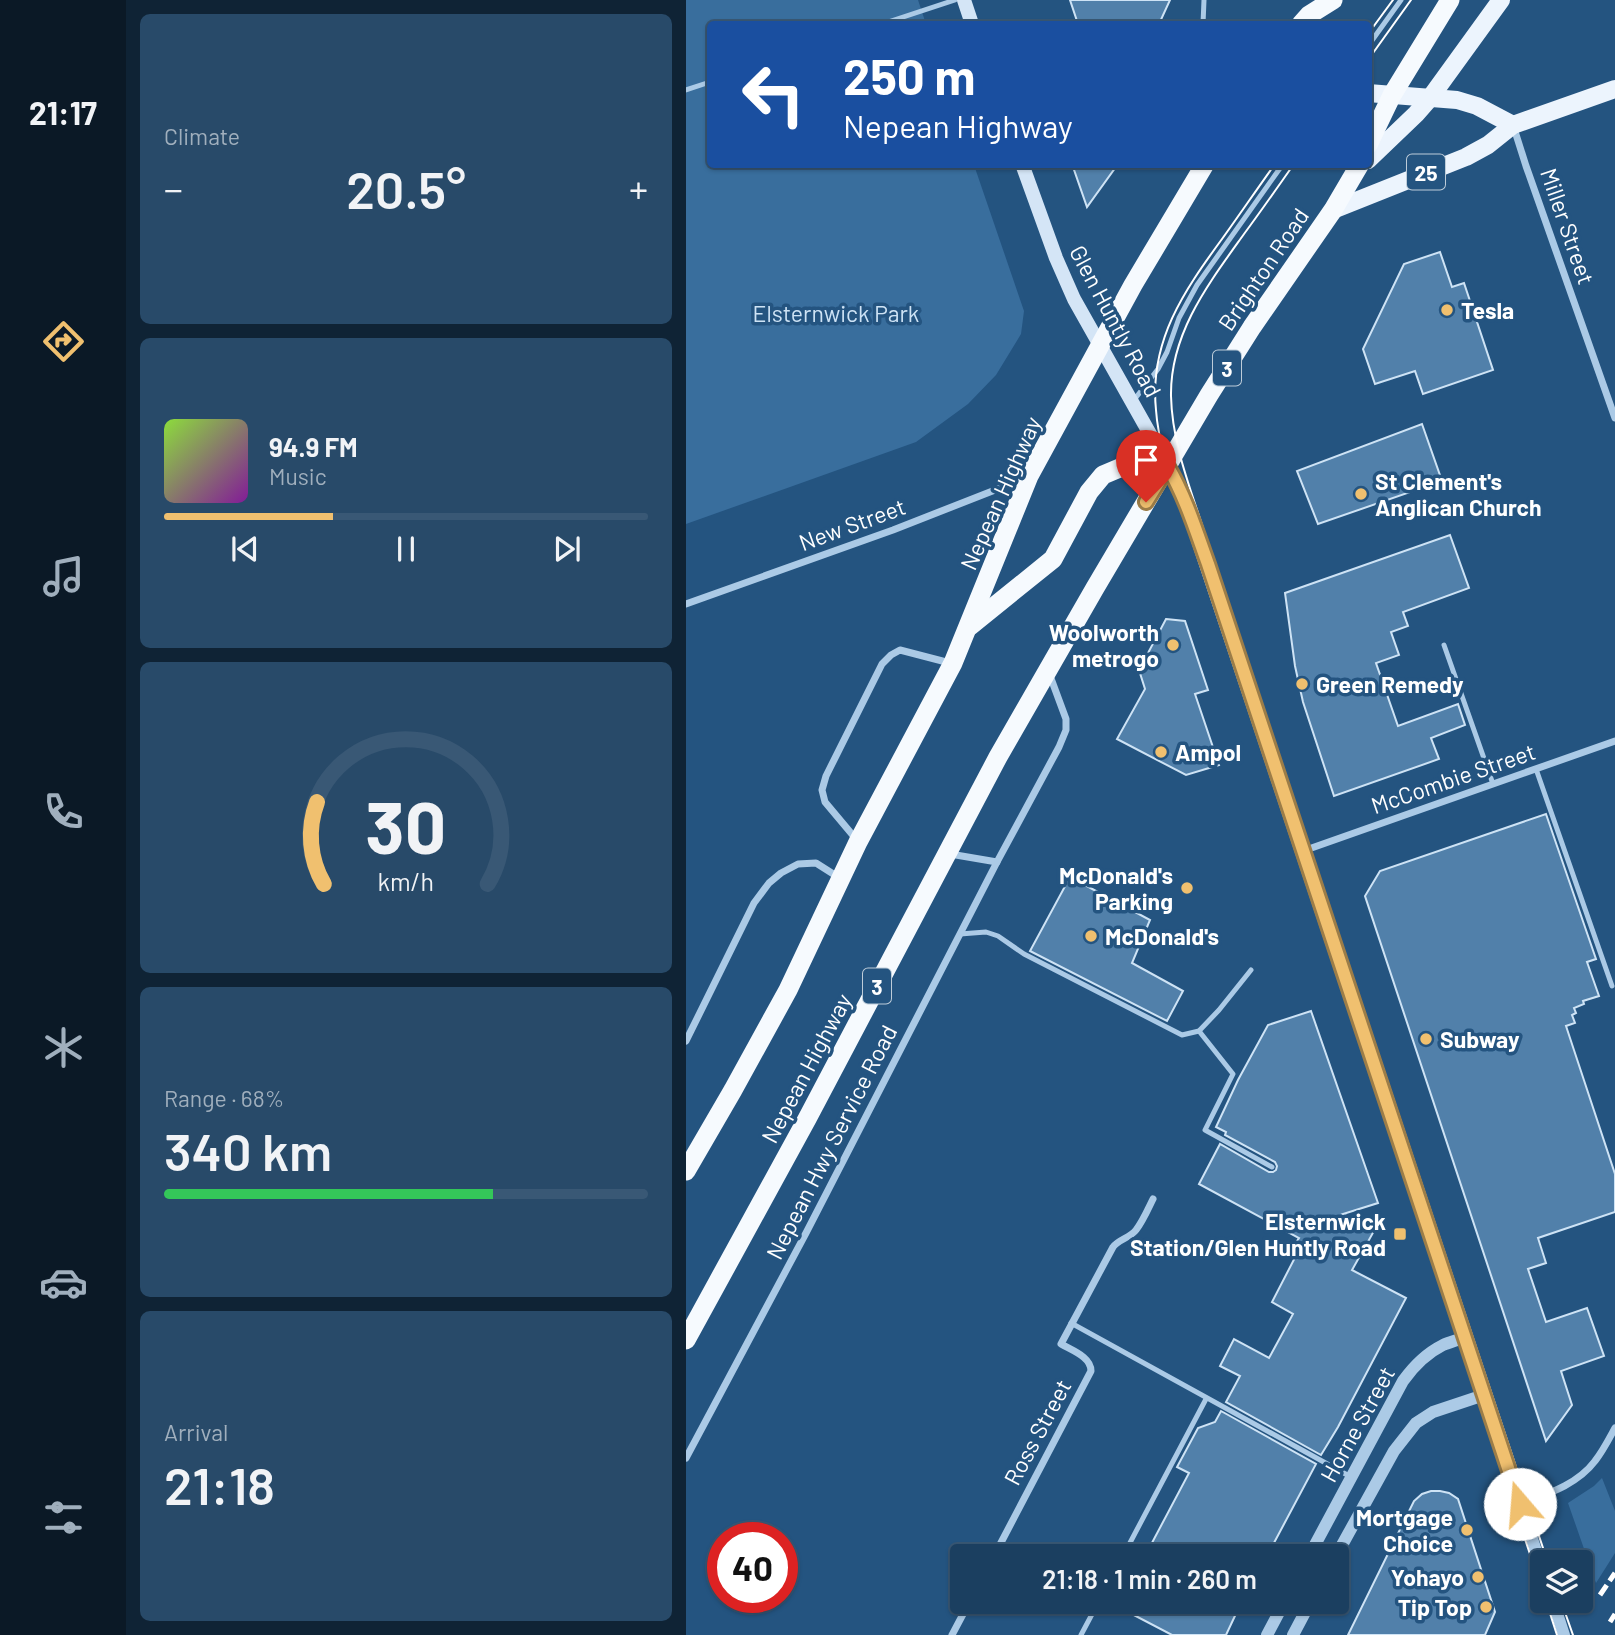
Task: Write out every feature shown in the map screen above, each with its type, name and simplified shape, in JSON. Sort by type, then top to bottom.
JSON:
[{"type":"highway","points":[[1308,13],[1333,0]]},
{"type":"highway","points":[[1372,137],[1392,95],[1450,0]]},
{"type":"highway","points":[[1099,345],[1203,168]]},
{"type":"highway","name":"Brighton Road","points":[[1167,464],[1252,327],[1360,168]]},
{"type":"highway","name":"Nepean Highway","points":[[686,1171],[788,990],[858,842],[953,663],[1029,476],[1099,345]]},
{"type":"highway","points":[[969,627],[1053,559],[1088,492],[1103,475],[1122,467],[1167,464]]},
{"type":"highway","name":"Nepean Highway","points":[[686,1340],[800,1132],[998,757],[1167,464]]},
{"type":"main road","points":[[964,0],[971,21]]},
{"type":"main road","name":"Brighton Road","points":[[1372,156],[1430,97],[1501,0]]},
{"type":"main road","name":"25","points":[[1333,210],[1466,157],[1488,145],[1514,125],[1615,89]]},
{"type":"main road","points":[[1372,93],[1457,100],[1477,106],[1514,125]]},
{"type":"main road","name":"Glen Huntly Road","points":[[1023,168],[1062,273],[1099,345],[1167,464]]},
{"type":"street","name":"Miller Street","points":[[1514,125],[1615,418]]},
{"type":"street","name":"Glen Huntly Road","points":[[1167,464],[1191,515],[1536,1550]]},
{"type":"street","name":"New Street","points":[[686,604],[893,530],[1029,476]]},
{"type":"street","points":[[858,842],[825,802],[822,790],[826,776],[882,664],[900,650],[953,663]]},
{"type":"street","name":"Nepean Hwy Service Road","points":[[686,1458],[1059,747],[1066,730],[1066,719],[1049,671]]},
{"type":"street","name":"McCombie Street","points":[[1303,851],[1615,741]]},
{"type":"street","points":[[948,853],[997,862]]},
{"type":"street","points":[[686,1041],[754,903],[768,883],[798,864],[807,863],[816,863],[841,878]]},
{"type":"street","name":"Ross Street","points":[[1000,1544],[1092,1369],[1087,1360],[1061,1344],[1116,1242],[1134,1233],[1153,1199]]},
{"type":"street","name":"Horne Street","points":[[1315,1544],[1398,1388],[1412,1369],[1442,1345],[1465,1337]]},
{"type":"street","name":"Horne Street","points":[[1343,1544],[1401,1440],[1420,1419],[1484,1395]]},
{"type":"street","points":[[1520,1504],[1579,1478],[1596,1460],[1615,1428]]},
{"type":"street","points":[[1351,1477],[1373,1488]]},
{"type":"street","points":[[1557,1613],[1564,1635]]},
{"type":"street","points":[[952,1635],[963,1614]]},
{"type":"street","points":[[1267,1635],[1278,1614]]},
{"type":"street","points":[[1276,1618],[1295,1632],[1304,1614]]},
{"type":"lane","points":[[891,21],[955,0]]},
{"type":"lane","points":[[1203,21],[1204,0]]},
{"type":"lane","points":[[1372,40],[1401,0]]},
{"type":"lane","points":[[686,90],[707,83]]},
{"type":"lane","points":[[1132,402],[1158,369],[1179,318],[1197,285],[1280,168]]},
{"type":"lane","points":[[1444,645],[1493,784]]},
{"type":"lane","points":[[1535,769],[1612,986]]},
{"type":"lane","points":[[960,934],[986,932],[998,936],[1024,954],[1182,1035],[1199,1031],[1251,970]]},
{"type":"lane","points":[[1199,1031],[1233,1074],[1205,1130],[1272,1167]]},
{"type":"lane","points":[[1071,1323],[1351,1477]]},
{"type":"lane","points":[[1129,1544],[1206,1399]]},
{"type":"lane","points":[[1081,1635],[1092,1614]]},
{"type":"green space","name":"Elsternwick Park","points":[[686,0],[918,0],[925,21],[707,21],[707,168],[975,168],[1024,311],[1021,334],[996,375],[968,404],[916,442],[686,524]]},
{"type":"green space","points":[[1602,1478],[1615,1511],[1615,1553],[1596,1583],[1593,1574],[1593,1550],[1584,1550],[1568,1503]]},
{"type":"building","points":[[1070,0],[1170,0],[1160,21],[1077,21]]},
{"type":"building","points":[[1073,168],[1115,168],[1087,207]]},
{"type":"building","points":[[1440,252],[1452,287],[1464,283],[1493,370],[1423,394],[1415,371],[1375,384],[1363,349],[1404,264]]},
{"type":"building","points":[[1422,424],[1442,481],[1318,524],[1297,471]]},
{"type":"building","points":[[1450,535],[1469,588],[1403,612],[1408,626],[1391,632],[1399,655],[1376,663],[1398,726],[1458,704],[1465,725],[1431,738],[1439,759],[1334,796],[1303,702],[1285,593]]},
{"type":"building","points":[[1166,619],[1185,621],[1208,690],[1195,694],[1219,765],[1186,775],[1117,739],[1145,689],[1139,670]]},
{"type":"building","points":[[1546,814],[1596,959],[1587,962],[1599,996],[1583,1001],[1584,1004],[1574,1008],[1576,1013],[1572,1015],[1575,1023],[1566,1026],[1615,1174],[1615,1212],[1538,1238],[1546,1263],[1528,1269],[1546,1322],[1587,1308],[1604,1356],[1561,1371],[1572,1405],[1546,1441],[1365,896],[1380,871]]},
{"type":"building","name":"McDonald's","points":[[1070,877],[1150,920],[1132,963],[1183,991],[1167,1021],[1030,951]]},
{"type":"building","points":[[1311,1011],[1378,1203],[1343,1214],[1374,1231],[1352,1270],[1406,1298],[1321,1455],[1226,1402],[1240,1376],[1220,1366],[1234,1339],[1269,1358],[1293,1314],[1272,1302],[1302,1244],[1297,1241],[1299,1238],[1199,1184],[1220,1144],[1269,1172],[1276,1170],[1275,1162],[1225,1135],[1226,1132],[1216,1127],[1268,1025]]},
{"type":"building","points":[[1221,1411],[1316,1464],[1273,1544],[1151,1544],[1189,1473],[1177,1467],[1198,1428],[1215,1422]]},
{"type":"building","points":[[1431,1491],[1449,1493],[1458,1499],[1495,1612],[1485,1635],[1348,1635],[1414,1501]]},
{"type":"building","points":[[1132,1614],[1236,1614],[1226,1635],[1172,1635]]},
{"type":"tram line","points":[[1372,29],[1393,0]]},
{"type":"tram line","points":[[1372,54],[1411,0]]},
{"type":"tram line","points":[[1272,168],[1195,278],[1172,318],[1158,361],[1155,385],[1159,431],[1176,493],[1530,1554]]},
{"type":"tram line","points":[[1291,168],[1205,290],[1184,330],[1172,373],[1171,396],[1175,431],[1193,498],[1544,1550]]},
{"type":"tram line","points":[[1550,1613],[1557,1635]]},
{"type":"tram line","points":[[1565,1613],[1573,1635]]},
{"type":"railway","points":[[1600,1595],[1615,1573]]},
{"type":"railway","points":[[1610,1622],[1615,1614]]},
{"type":"place","name":"Tesla","points":[[1447,310]]},
{"type":"place","name":"St Clement's Anglican Church","points":[[1361,494]]},
{"type":"place","name":"Woolworth metrogo","points":[[1173,645]]},
{"type":"place","name":"Green Remedy","points":[[1302,684]]},
{"type":"place","name":"Ampol","points":[[1161,752]]},
{"type":"place","name":"McDonald's Parking","points":[[1187,888]]},
{"type":"place","name":"McDonald's","points":[[1091,936]]},
{"type":"place","name":"Subway","points":[[1426,1039]]},
{"type":"place","name":"Elsternwick Station/Glen Huntly Road","points":[[1400,1234]]},
{"type":"place","name":"Mortgage Choice","points":[[1467,1530]]},
{"type":"place","name":"Yohayo","points":[[1478,1577]]},
{"type":"place","name":"Tip Top","points":[[1486,1607]]},
{"type":"route","points":[[1146,502],[1168,467],[1191,515],[1208,564],[1520,1504]]}]
